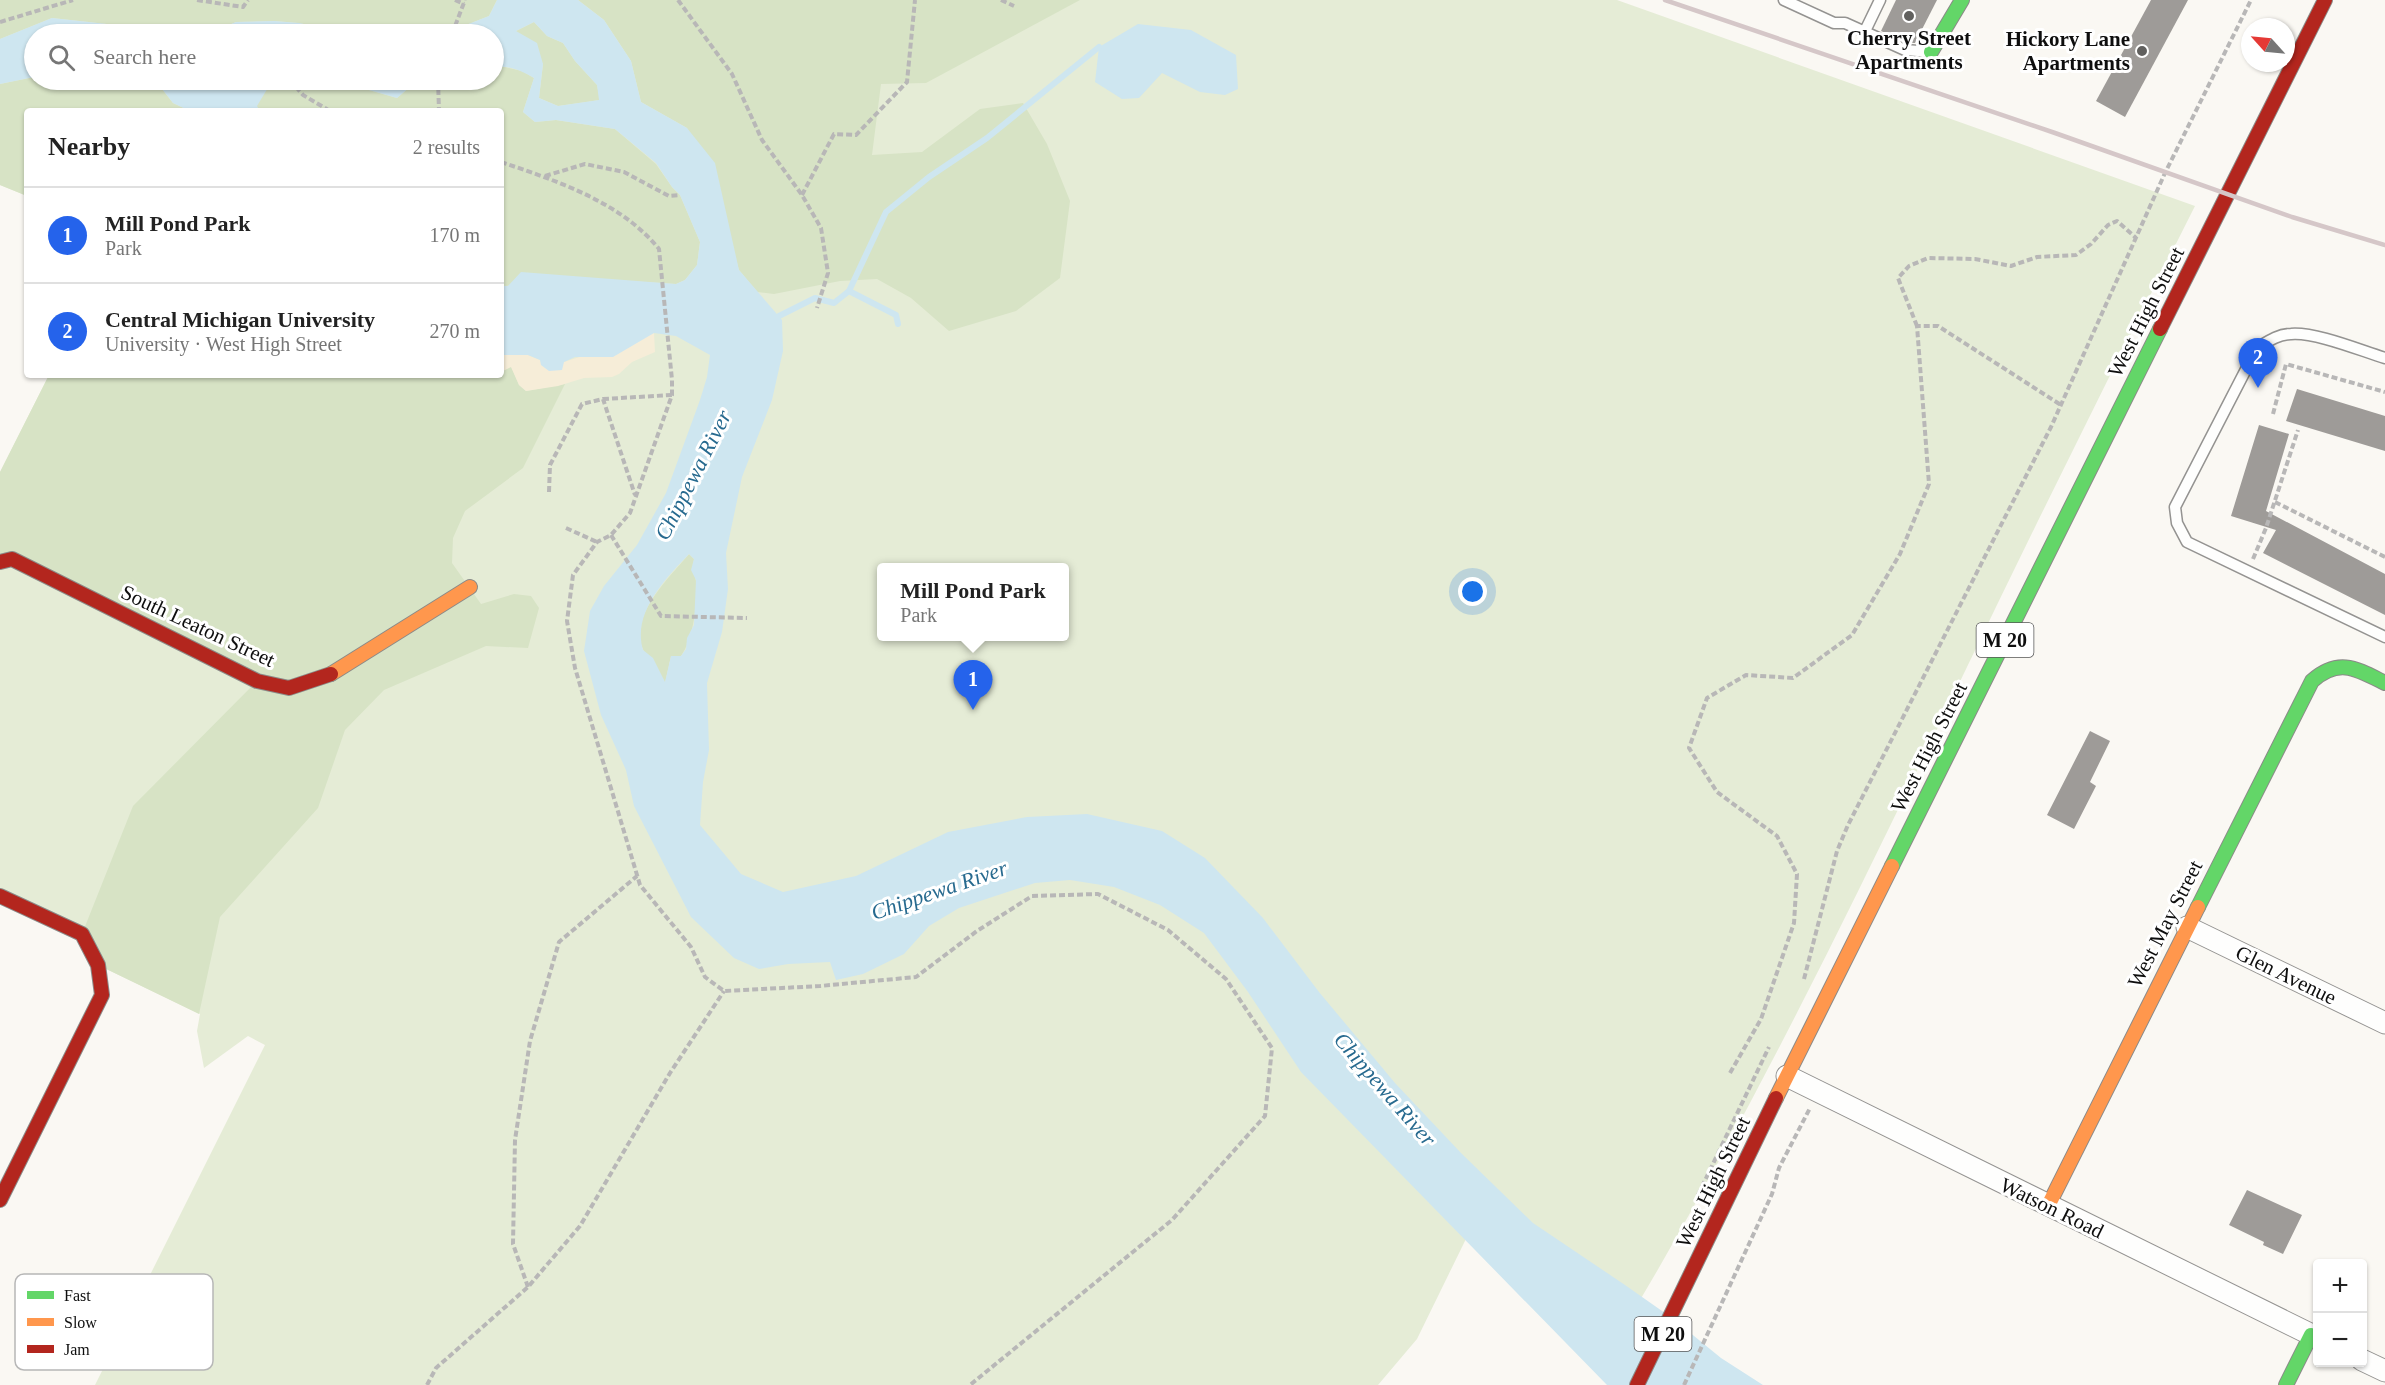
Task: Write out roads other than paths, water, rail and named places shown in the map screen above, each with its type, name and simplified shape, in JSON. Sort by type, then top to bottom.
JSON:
[{"type":"street","points":[[1931,52],[1962,0]]},
{"type":"street","name":"West High Street","points":[[1637,1385],[1787,1076],[2325,0]]},
{"type":"street","name":"South Leaton Street","points":[[0,562],[12,559],[257,681],[289,688],[330,675],[470,587]]},
{"type":"street","name":"West May Street","points":[[2048,1206],[2312,681],[2329,667],[2344,666],[2385,683]]},
{"type":"street","points":[[0,896],[82,934],[98,965],[102,994],[0,1200]]},
{"type":"street","name":"Glen Avenue","points":[[2187,927],[2385,1023]]},
{"type":"street","name":"Watson Road","points":[[1787,1076],[2313,1336]]},
{"type":"street","points":[[2286,1385],[2313,1338]]},
{"type":"street","points":[[2367,1362],[2385,1371]]},
{"type":"lane","points":[[1784,0],[1834,23],[1845,23],[1905,50],[1931,52]]},
{"type":"lane","points":[[1865,32],[1880,0]]},
{"type":"lane","points":[[2385,358],[2309,335],[2289,333],[2257,348],[2175,507],[2177,523],[2187,542],[2385,637]]},
{"type":"water","name":"Chippewa River","points":[[497,0],[578,0],[604,20],[631,61],[641,102],[687,128],[715,163],[739,270],[782,320],[783,351],[772,400],[742,477],[726,553],[728,589],[722,632],[707,683],[709,750],[703,782],[700,825],[741,874],[783,892],[856,876],[948,832],[1027,817],[1087,814],[1162,831],[1205,858],[1263,918],[1319,992],[1395,1083],[1461,1153],[1533,1223],[1672,1318],[1721,1358],[1763,1385],[1607,1385],[1301,1072],[1248,992],[1204,933],[1160,905],[1114,887],[1070,880],[1035,883],[959,908],[929,926],[904,954],[863,974],[836,980],[830,962],[788,964],[759,969],[734,958],[691,917],[634,806],[626,770],[601,715],[584,651],[590,611],[604,586],[637,545],[666,493],[700,400],[707,377],[710,355],[676,336],[654,333],[613,357],[575,357],[564,362],[562,370],[549,371],[541,365],[540,360],[528,355],[504,355],[504,286],[508,286],[521,272],[676,284],[685,280],[697,265],[700,242],[680,195],[656,163],[615,129],[556,120],[535,122],[523,112],[534,78],[504,68],[504,24],[469,24],[489,16]],"holes":[[[534,22],[547,36],[563,43],[575,61],[597,85],[599,100],[558,106],[539,98],[543,64],[537,43],[516,31]],[[689,554],[694,559],[691,570],[696,580],[694,625],[687,638],[686,649],[681,656],[671,656],[665,682],[653,658],[643,650],[642,623],[646,610],[670,574]]]},
{"type":"water","points":[[52,18],[107,24],[37,24]]},
{"type":"water","points":[[274,21],[304,24],[231,24]]},
{"type":"water","points":[[1138,24],[1191,30],[1236,55],[1238,89],[1225,95],[1200,92],[1162,73],[1139,98],[1122,99],[1095,82],[1099,47]]},
{"type":"water","points":[[24,29],[24,79],[0,84],[0,39]]},
{"type":"water","points":[[163,90],[267,90],[257,106],[258,108],[184,108],[173,103]]},
{"type":"water","points":[[369,90],[406,90],[397,98]]},
{"type":"waterway","points":[[849,291],[886,212],[929,177],[987,138],[1099,47]]},
{"type":"waterway","points":[[779,316],[815,298],[834,303],[849,291],[896,315],[898,324]]},
{"type":"railway","points":[[1665,0],[2055,133],[2292,217],[2385,245]]},
{"type":"place","name":"Cherry Street Apartments","points":[[1909,16]]},
{"type":"place","name":"Hickory Lane Apartments","points":[[2142,51]]},
{"type":"place","name":"Central Michigan University","points":[[2258,388]]},
{"type":"place","name":"Mill Pond Park","points":[[973,710]]}]
